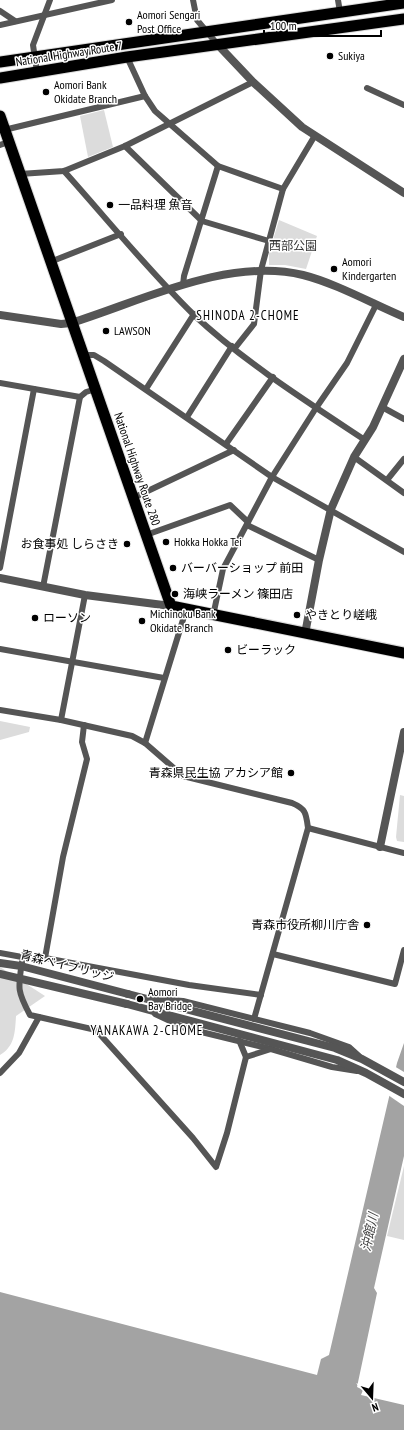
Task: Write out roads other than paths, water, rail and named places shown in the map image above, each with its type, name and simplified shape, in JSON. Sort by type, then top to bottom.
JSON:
[{"type":"highway","name":"National Highway Route 7","points":[[0,62],[404,3]]},
{"type":"highway","name":"National Highway Route 7","points":[[0,78],[127,57],[404,18]]},
{"type":"highway","name":"National Highway Route 280","points":[[0,116],[4,130],[4,144],[20,174],[171,606]]},
{"type":"highway","points":[[171,606],[213,616],[404,653]]},
{"type":"street","points":[[37,72],[33,45],[50,0]]},
{"type":"street","points":[[0,25],[112,0]]},
{"type":"street","points":[[193,0],[197,20],[253,82],[314,136],[404,193]]},
{"type":"street","points":[[338,0],[340,12]]},
{"type":"street","points":[[0,11],[15,21]]},
{"type":"street","points":[[127,57],[145,96],[155,111],[218,166],[283,189]]},
{"type":"street","points":[[20,174],[64,171],[125,146],[253,82]]},
{"type":"street","points":[[367,88],[404,105]]},
{"type":"street","points":[[4,130],[145,96]]},
{"type":"street","points":[[187,417],[234,347],[254,324],[261,270],[283,189],[314,136]]},
{"type":"street","points":[[125,146],[202,221],[269,241]]},
{"type":"street","points":[[183,285],[184,276],[218,166]]},
{"type":"street","points":[[64,171],[194,314],[273,377],[316,408],[365,440]]},
{"type":"street","points":[[50,262],[121,234]]},
{"type":"street","points":[[0,315],[61,324],[71,323],[183,285],[237,273],[261,270],[304,275],[404,317]]},
{"type":"street","points":[[213,616],[223,569],[272,477],[347,363],[376,305]]},
{"type":"street","points":[[146,390],[194,314]]},
{"type":"street","points":[[83,355],[94,355],[104,361],[272,477],[331,509],[404,552]]},
{"type":"street","points":[[305,634],[319,560],[331,509],[354,457],[382,408],[404,359]]},
{"type":"street","points":[[226,444],[273,377]]},
{"type":"street","points":[[0,383],[80,397]]},
{"type":"street","points":[[0,568],[34,389]]},
{"type":"street","points":[[43,587],[80,397],[86,392],[96,389]]},
{"type":"street","points":[[382,408],[404,419]]},
{"type":"street","points":[[133,498],[234,450]]},
{"type":"street","points":[[354,457],[404,493]]},
{"type":"street","points":[[387,480],[404,459]]},
{"type":"street","points":[[146,535],[230,505],[248,523],[319,560]]},
{"type":"street","points":[[0,578],[85,595],[171,606]]},
{"type":"street","points":[[61,720],[71,661],[85,595]]},
{"type":"street","points":[[144,743],[186,610]]},
{"type":"street","points":[[0,649],[164,678]]},
{"type":"street","points":[[0,710],[61,720],[132,736],[144,743],[183,776],[292,803],[302,807],[306,813],[308,828],[254,1018]]},
{"type":"street","points":[[46,958],[63,857],[87,759],[82,742],[84,725]]},
{"type":"street","points":[[380,847],[404,732]]},
{"type":"street","points":[[308,828],[404,853]]},
{"type":"street","points":[[273,954],[394,984],[404,950]]},
{"type":"street","points":[[0,953],[22,957],[46,958],[189,985],[261,995]]},
{"type":"street","points":[[22,957],[18,987],[20,997],[30,1015],[96,1030],[188,1132],[216,1167],[227,1133],[246,1057],[239,1040]]},
{"type":"street","name":"青森ベイブリッジ","points":[[0,963],[21,966],[290,1035],[335,1048],[362,1059],[404,1082]]},
{"type":"street","name":"青森ベイブリッジ","points":[[0,974],[137,1006],[317,1054],[337,1060],[366,1073],[404,1094]]},
{"type":"street","points":[[147,998],[183,1001],[310,1033],[349,1047],[362,1059]]},
{"type":"street","points":[[137,1006],[185,1028],[239,1040],[332,1067],[366,1073]]},
{"type":"street","points":[[0,1073],[19,1053],[38,1017]]},
{"type":"street","points":[[246,1057],[271,1049]]},
{"type":"water","name":"沖館川","points":[[404,1043],[404,1156],[374,1288],[377,1293],[357,1387],[363,1390],[361,1395],[404,1405],[404,1430],[0,1430],[0,1292],[317,1375],[321,1359],[329,1355],[397,1063]]},
{"type":"place","name":"Aomori Sengari Post Office","points":[[129,22]]},
{"type":"place","name":"Sukiya","points":[[330,56]]},
{"type":"place","name":"Aomori Bank Okidate Branch","points":[[46,92]]},
{"type":"place","name":"一品料理 魚音","points":[[110,205]]},
{"type":"place","name":"Aomori Kindergarten","points":[[334,269]]},
{"type":"place","name":"LAWSON","points":[[106,331]]},
{"type":"place","name":"Hokka Hokka Tei","points":[[166,542]]},
{"type":"place","name":"お食事処 しらさき","points":[[127,544]]},
{"type":"place","name":"バーバーショップ 前田","points":[[173,568]]},
{"type":"place","name":"海峡ラーメン 篠田店","points":[[175,594]]},
{"type":"place","name":"やきとり嵯峨","points":[[297,615]]},
{"type":"place","name":"ローソン","points":[[35,618]]},
{"type":"place","name":"Michinoku Bank Okidate Branch","points":[[142,621]]},
{"type":"place","name":"ビーラック","points":[[228,650]]},
{"type":"place","name":"青森県民生協 アカシア館","points":[[291,773]]},
{"type":"place","name":"青森市役所柳川庁舎","points":[[367,925]]},
{"type":"place","name":"Aomori Bay Bridge","points":[[140,999]]},
{"type":"district","name":"SHINODA 2-CHOME","points":[[248,315]]},
{"type":"district","name":"YANAKAWA 2-CHOME","points":[[147,1030]]},
{"type":"park label","name":"西部公園","points":[[293,246]]}]
